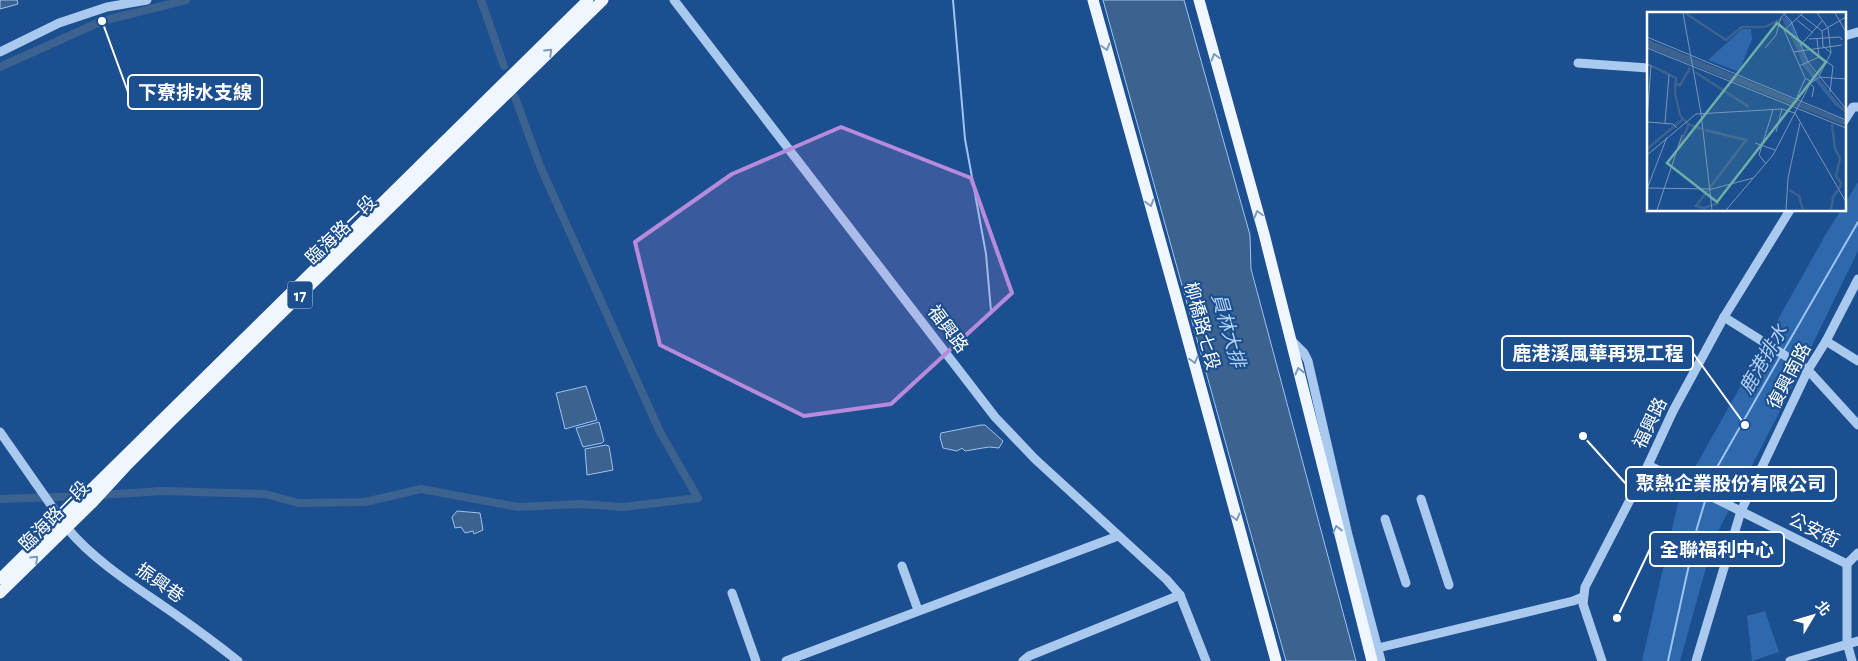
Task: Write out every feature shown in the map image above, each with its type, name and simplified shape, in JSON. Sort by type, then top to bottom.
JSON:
[{"type":"main road","name":"臨海路一段","points":[[0,594],[64,523],[588,0]]},
{"type":"main road","name":"臨海路一段","points":[[0,579],[64,523],[171,421],[603,0]]},
{"type":"main road","name":"柳橋路七段","points":[[1093,0],[1276,661]]},
{"type":"main road","points":[[1199,0],[1264,234],[1338,535],[1372,661]]},
{"type":"street","points":[[0,52],[59,23],[107,7],[147,0]]},
{"type":"street","name":"福興路","points":[[674,0],[995,417],[1035,459],[1167,580],[1180,595],[1206,661]]},
{"type":"street","points":[[1578,63],[1647,68]]},
{"type":"street","points":[[1846,118],[1853,107],[1858,107]]},
{"type":"street","name":"福興路","points":[[1582,597],[1584,587],[1648,465],[1672,411],[1724,318],[1789,211]]},
{"type":"street","name":"復興南路","points":[[1696,661],[1741,511],[1808,370],[1826,341],[1858,279]]},
{"type":"street","points":[[1724,318],[1808,370],[1858,425]]},
{"type":"street","points":[[1826,341],[1858,360]]},
{"type":"street","points":[[1292,342],[1304,353],[1308,362],[1348,535],[1382,661]]},
{"type":"street","name":"振興巷","points":[[0,432],[77,540],[127,580],[182,618],[238,661]]},
{"type":"street","name":"公安街","points":[[1648,465],[1847,564]]},
{"type":"street","points":[[1421,499],[1449,585]]},
{"type":"street","points":[[1385,520],[1406,583]]},
{"type":"street","points":[[786,661],[1118,536]]},
{"type":"street","points":[[1852,661],[1847,643],[1847,564],[1858,554]]},
{"type":"street","points":[[902,566],[918,610]]},
{"type":"street","points":[[732,593],[756,661]]},
{"type":"street","points":[[1023,661],[1029,656],[1180,595]]},
{"type":"street","points":[[1378,648],[1573,602],[1582,597],[1602,661]]},
{"type":"street","points":[[1790,661],[1858,641]]},
{"type":"highlighted area","points":[[841,127],[971,178],[1012,293],[891,404],[804,416],[660,345],[635,242],[732,174]]},
{"type":"shaded area","points":[[1858,182],[1858,251],[1779,413],[1714,539],[1680,661],[1642,661],[1680,494],[1827,232],[1840,211],[1846,211],[1846,202]]},
{"type":"shaded area","points":[[1765,611],[1779,652],[1752,661],[1747,616]]},
{"type":"water","points":[[0,0],[17,0],[18,4],[0,9]]},
{"type":"water","name":"員林大排","points":[[1103,0],[1184,0],[1250,235],[1251,269],[1356,661],[1286,661]]},
{"type":"water","points":[[586,386],[597,420],[565,429],[556,393]]},
{"type":"water","points":[[599,422],[604,441],[583,447],[576,428]]},
{"type":"water","points":[[985,425],[1003,441],[999,448],[989,447],[965,451],[962,448],[957,451],[943,448],[940,437],[941,433]]},
{"type":"water","points":[[609,446],[613,470],[587,475],[585,449]]},
{"type":"water","points":[[457,511],[480,513],[483,530],[474,534],[473,531],[465,533],[461,527],[455,528],[452,517]]},
{"type":"waterway","points":[[0,67],[102,21],[186,0]]},
{"type":"waterway","points":[[481,0],[504,66]]},
{"type":"waterway","points":[[953,0],[965,139],[986,254],[991,311]]},
{"type":"waterway","points":[[99,495],[163,491],[265,494],[299,503],[365,502],[421,489],[518,507],[581,504],[623,507],[698,498],[660,432],[540,166],[515,97]]},
{"type":"waterway","name":"鹿港排水","points":[[1784,350],[1858,222]]},
{"type":"waterway","name":"鹿港排水","points":[[1709,491],[1716,469],[1780,357]]},
{"type":"waterway","points":[[0,499],[85,496]]},
{"type":"waterway","name":"鹿港排水","points":[[1668,661],[1697,528],[1706,498]]},
{"type":"place","name":"下寮排水支線","points":[[102,21]]},
{"type":"place","name":"鹿港溪風華再現工程","points":[[1745,425]]},
{"type":"place","name":"聚熱企業股份有限公司","points":[[1583,436]]},
{"type":"place","name":"全聯福利中心","points":[[1617,618]]}]
